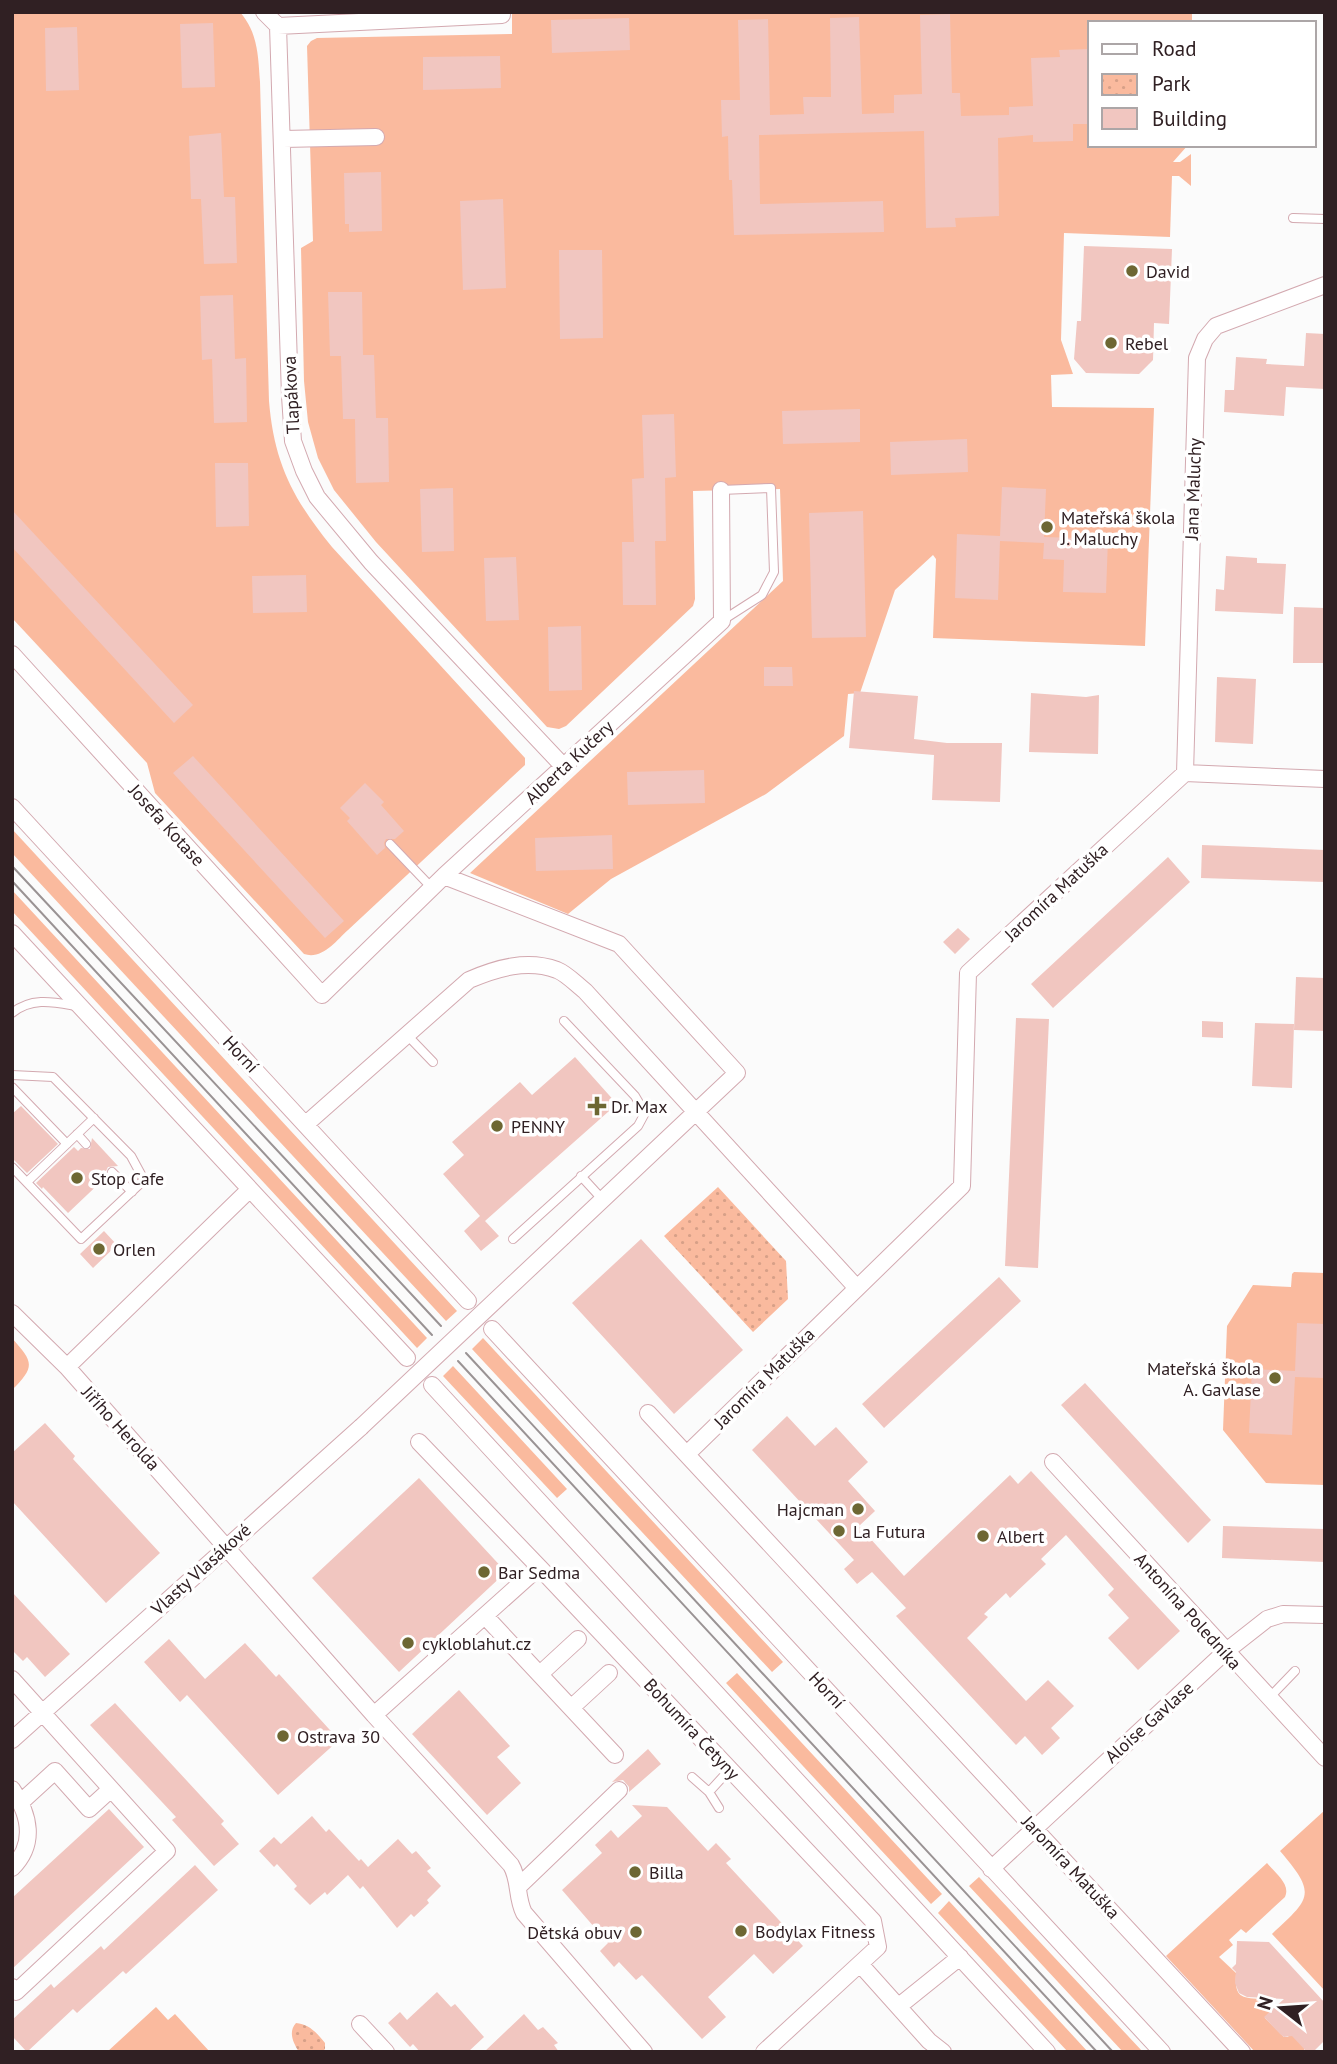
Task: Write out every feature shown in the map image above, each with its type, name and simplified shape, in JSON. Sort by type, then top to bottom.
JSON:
[{"type":"street","points":[[264,12],[278,26],[329,18],[502,15]]},
{"type":"street","name":"Tlapákova","points":[[278,26],[293,441],[312,488],[371,562],[564,767]]},
{"type":"street","points":[[283,139],[376,137]]},
{"type":"street","name":"Jana Maluchy","points":[[1185,773],[1197,358],[1205,339],[1216,326],[1325,285]]},
{"type":"street","points":[[721,490],[722,621]]},
{"type":"street","name":"Alberta Kučery","points":[[322,995],[438,882],[722,621]]},
{"type":"street","name":"Josefa Kotase","points":[[12,654],[322,995]]},
{"type":"street","points":[[1185,773],[1325,779]]},
{"type":"street","name":"Jaromíra Matuška","points":[[1185,773],[968,973],[962,1186],[687,1454],[1242,2052]]},
{"type":"street","name":"Horní","points":[[12,807],[468,1301]]},
{"type":"street","name":"Vlasty Vlasákové","points":[[12,1740],[361,1427],[737,1073],[619,944],[438,882]]},
{"type":"street","points":[[12,933],[407,1358]]},
{"type":"street","points":[[306,1124],[469,980],[496,969],[532,964],[560,971],[585,990],[856,1287]]},
{"type":"street","points":[[67,1367],[249,1190]]},
{"type":"street","name":"Jiřího Herolda","points":[[12,1313],[67,1367],[227,1546]]},
{"type":"street","name":"Horní","points":[[492,1329],[1161,2052]]},
{"type":"street","points":[[432,1385],[1047,2052]]},
{"type":"street","points":[[648,1413],[687,1454]]},
{"type":"street","name":"Bohumíra Četyny","points":[[419,1442],[873,1921],[878,1947],[764,2052]]},
{"type":"street","name":"Antonína Poledníka","points":[[1053,1462],[1325,1758]]},
{"type":"street","points":[[227,1546],[374,1715],[511,1865],[517,1877],[520,1906],[524,1913],[644,2052]]},
{"type":"street","points":[[374,1715],[539,1566]]},
{"type":"street","name":"Aloise Gavlase","points":[[991,1869],[1225,1651],[1267,1619],[1283,1614],[1325,1615]]},
{"type":"street","points":[[485,1616],[615,1755]]},
{"type":"street","points":[[540,1674],[578,1639]]},
{"type":"street","points":[[571,1708],[609,1673]]},
{"type":"street","points":[[12,1679],[167,1851],[16,1992],[12,1987]]},
{"type":"street","points":[[18,1862],[29,1836],[17,1795],[55,1771],[89,1809],[111,1789]]},
{"type":"street","points":[[518,1887],[618,1790]]},
{"type":"street","points":[[899,2006],[960,1957]]},
{"type":"street","points":[[860,1964],[929,2041],[943,2052]]},
{"type":"street","points":[[360,2024],[386,2052]]},
{"type":"lane","points":[[1293,218],[1325,219]]},
{"type":"lane","points":[[721,490],[771,488],[774,572],[762,595],[722,621]]},
{"type":"lane","points":[[390,844],[438,882]]},
{"type":"lane","points":[[12,1013],[30,1002],[80,1006]]},
{"type":"lane","points":[[513,1239],[638,1126],[645,1114],[635,1096],[564,1021]]},
{"type":"lane","points":[[407,1035],[433,1062]]},
{"type":"lane","points":[[12,1075],[53,1077],[131,1156],[144,1180],[81,1239],[12,1167]]},
{"type":"lane","points":[[12,1087],[67,1144]]},
{"type":"lane","points":[[27,1182],[94,1118]]},
{"type":"lane","points":[[77,1134],[86,1144]]},
{"type":"lane","points":[[112,1172],[132,1192]]},
{"type":"lane","points":[[581,1177],[603,1200]]},
{"type":"lane","points":[[1269,1698],[1295,1671]]},
{"type":"lane","points":[[709,1792],[730,1769]]},
{"type":"lane","points":[[692,1777],[709,1792],[719,1808]]},
{"type":"green space","points":[[12,12],[240,12],[246,20],[254,36],[259,63],[269,401],[275,443],[281,462],[306,513],[332,547],[525,758],[525,765],[334,944],[317,954],[304,954],[155,793],[147,763],[12,618]]},
{"type":"green space","points":[[512,12],[1192,12],[1192,21],[1088,21],[1088,147],[1186,147],[1173,162],[1180,162],[1191,154],[1191,186],[1179,176],[1172,176],[1170,237],[1064,233],[1061,340],[1073,374],[1051,375],[1052,407],[1154,408],[1145,646],[933,638],[936,559],[933,555],[895,590],[860,693],[848,694],[844,736],[766,794],[611,879],[568,914],[470,873],[783,581],[780,489],[693,491],[693,606],[566,726],[559,729],[547,727],[376,542],[334,490],[318,458],[308,422],[304,381],[301,248],[313,241],[307,46],[317,38],[512,34]]},
{"type":"green space","points":[[12,829],[457,1311],[446,1321],[12,853]]},
{"type":"green space","points":[[12,890],[427,1338],[417,1348],[12,911]]},
{"type":"green space","points":[[718,1187],[786,1261],[788,1299],[753,1332],[664,1236]]},
{"type":"green space","name":"Mateřská škola A. Gavlase","points":[[1294,1272],[1325,1273],[1325,1485],[1266,1483],[1223,1430],[1227,1326],[1253,1285],[1291,1287]]},
{"type":"green space","points":[[12,1338],[29,1364],[25,1375],[12,1390]]},
{"type":"green space","points":[[483,1338],[783,1662],[772,1672],[472,1349]]},
{"type":"green space","points":[[453,1366],[567,1489],[557,1498],[443,1376]]},
{"type":"green space","points":[[737,1673],[942,1894],[931,1904],[726,1683]]},
{"type":"green space","points":[[1325,1810],[1325,1991],[1272,1934],[1295,1912],[1304,1895],[1300,1877],[1280,1851]]},
{"type":"green space","points":[[1267,1863],[1284,1883],[1285,1897],[1246,1933],[1241,1929],[1229,1940],[1233,1945],[1219,1957],[1236,1973],[1239,1994],[1260,1999],[1275,2014],[1265,2018],[1284,2037],[1288,2037],[1291,2032],[1305,2047],[1306,2052],[1255,2052],[1166,1956]]},
{"type":"green space","points":[[979,1877],[1143,2052],[1123,2052],[969,1886]]},
{"type":"green space","points":[[949,1901],[1088,2052],[1068,2052],[938,1913]]},
{"type":"green space","points":[[156,2007],[168,2020],[175,2014],[210,2052],[107,2052]]},
{"type":"green space","points":[[296,2023],[309,2027],[319,2036],[325,2043],[322,2052],[299,2052],[292,2033]]},
{"type":"building","points":[[950,14],[952,93],[960,93],[961,116],[1009,115],[1009,107],[1033,106],[1031,58],[1060,57],[1059,50],[1088,49],[1088,124],[1073,124],[1073,141],[1033,142],[1033,135],[998,138],[999,216],[955,218],[956,227],[926,228],[924,131],[759,135],[760,204],[883,201],[884,232],[734,235],[728,136],[722,137],[721,100],[740,100],[738,20],[768,19],[770,115],[804,114],[803,97],[831,97],[830,18],[859,17],[862,114],[894,113],[894,95],[922,94],[920,15]]},
{"type":"building","points":[[629,18],[630,50],[552,53],[551,20]]},
{"type":"building","points":[[213,23],[215,87],[182,88],[180,24]]},
{"type":"building","points":[[77,27],[79,90],[46,91],[45,28]]},
{"type":"building","points":[[500,56],[501,88],[423,90],[423,57]]},
{"type":"building","points":[[221,133],[224,197],[235,197],[237,263],[204,264],[201,199],[191,199],[189,136]]},
{"type":"building","points":[[381,172],[382,231],[349,232],[349,224],[345,224],[344,173]]},
{"type":"building","points":[[503,199],[506,288],[463,290],[460,201]]},
{"type":"building","points":[[1084,246],[1172,249],[1169,324],[1154,323],[1153,360],[1139,374],[1086,373],[1074,359],[1077,321],[1081,321]]},
{"type":"building","points":[[559,250],[602,250],[603,338],[560,339]]},
{"type":"building","points":[[328,292],[362,292],[363,355],[374,355],[376,418],[388,418],[389,482],[356,483],[355,419],[343,419],[341,356],[330,356]]},
{"type":"building","points":[[233,295],[235,359],[246,358],[247,422],[214,423],[212,359],[202,360],[200,296]]},
{"type":"building","points":[[1306,333],[1325,334],[1325,389],[1286,387],[1284,416],[1224,412],[1225,390],[1234,390],[1236,357],[1267,359],[1266,364],[1304,366]]},
{"type":"building","points":[[860,409],[860,442],[783,444],[782,411]]},
{"type":"building","points":[[674,414],[676,477],[665,478],[666,541],[655,541],[656,605],[623,605],[622,542],[634,542],[632,479],[644,478],[642,415]]},
{"type":"building","points":[[967,439],[968,472],[891,475],[890,442]]},
{"type":"building","points":[[215,463],[248,463],[249,526],[216,527]]},
{"type":"building","points":[[1002,487],[1046,489],[1044,537],[1108,539],[1106,593],[1063,592],[1064,560],[1043,559],[1044,543],[1000,541],[998,600],[955,598],[957,534],[1000,536]]},
{"type":"building","points":[[453,488],[454,551],[422,552],[420,489]]},
{"type":"building","points":[[12,510],[193,705],[174,723],[12,547]]},
{"type":"building","points":[[863,511],[866,637],[812,638],[809,513]]},
{"type":"building","points":[[1226,556],[1257,558],[1257,563],[1286,564],[1283,614],[1215,611],[1216,589],[1224,590]]},
{"type":"building","points":[[516,557],[519,620],[486,621],[484,558]]},
{"type":"building","points":[[306,575],[307,612],[253,613],[252,576]]},
{"type":"building","points":[[1294,607],[1325,608],[1325,663],[1293,663]]},
{"type":"building","points":[[581,626],[582,690],[549,691],[548,627]]},
{"type":"building","points":[[764,667],[792,667],[793,686],[764,686]]},
{"type":"building","points":[[1217,677],[1256,679],[1253,744],[1215,742]]},
{"type":"building","points":[[854,691],[918,696],[914,739],[947,743],[1002,743],[1000,802],[932,800],[934,755],[849,748]]},
{"type":"building","points":[[1031,693],[1086,697],[1099,695],[1098,754],[1029,752]]},
{"type":"building","points":[[193,756],[344,921],[325,938],[173,773]]},
{"type":"building","points":[[704,770],[705,803],[628,805],[627,772]]},
{"type":"building","points":[[365,783],[384,802],[381,805],[404,831],[395,839],[386,839],[385,848],[377,855],[347,821],[350,818],[340,808]]},
{"type":"building","points":[[612,835],[613,869],[536,871],[535,838]]},
{"type":"building","points":[[1202,845],[1325,850],[1325,882],[1201,878]]},
{"type":"building","points":[[1168,857],[1190,882],[1053,1008],[1031,984]]},
{"type":"building","points":[[958,928],[970,939],[955,954],[943,942]]},
{"type":"building","points":[[1296,977],[1325,978],[1325,1031],[1294,1030]]},
{"type":"building","points":[[1016,1018],[1049,1019],[1038,1268],[1005,1266]]},
{"type":"building","points":[[1202,1021],[1223,1022],[1223,1038],[1202,1037]]},
{"type":"building","points":[[1255,1023],[1294,1024],[1292,1088],[1252,1086]]},
{"type":"building","points":[[575,1057],[617,1104],[485,1221],[499,1236],[481,1251],[464,1231],[480,1216],[443,1174],[464,1155],[452,1142],[520,1082],[532,1095]]},
{"type":"building","points":[[21,1106],[58,1144],[27,1173],[12,1158],[12,1114]]},
{"type":"building","name":"Stop Cafe","points":[[92,1138],[118,1166],[108,1167],[107,1176],[68,1213],[36,1183],[74,1147],[78,1151],[81,1148],[90,1149]]},
{"type":"building","name":"Orlen","points":[[104,1231],[117,1245],[93,1268],[80,1254]]},
{"type":"building","points":[[641,1239],[743,1350],[674,1414],[572,1303]]},
{"type":"building","points":[[999,1277],[1021,1301],[884,1428],[862,1404]]},
{"type":"building","points":[[1297,1323],[1325,1324],[1325,1378],[1295,1377],[1292,1435],[1249,1433],[1252,1369],[1295,1371]]},
{"type":"building","points":[[1085,1383],[1211,1520],[1188,1543],[1061,1405]]},
{"type":"building","points":[[787,1416],[815,1446],[836,1427],[868,1462],[848,1481],[875,1511],[859,1526],[904,1576],[1010,1475],[1018,1484],[1031,1471],[1180,1631],[1138,1670],[1108,1638],[1129,1618],[1108,1595],[1114,1589],[1066,1535],[1041,1559],[1046,1564],[1010,1598],[1006,1593],[984,1614],[988,1617],[967,1638],[1026,1701],[1048,1680],[1074,1706],[1051,1728],[1060,1738],[1042,1755],[1025,1736],[1016,1745],[896,1616],[906,1608],[872,1572],[857,1584],[844,1569],[854,1560],[752,1450]]},
{"type":"building","points":[[45,1423],[75,1456],[73,1459],[160,1553],[106,1603],[12,1501],[12,1453]]},
{"type":"building","points":[[419,1478],[506,1572],[399,1672],[312,1578]]},
{"type":"building","points":[[1223,1526],[1325,1529],[1325,1562],[1222,1558]]},
{"type":"building","points":[[12,1592],[70,1654],[45,1677],[27,1657],[23,1661],[12,1650]]},
{"type":"building","points":[[169,1639],[205,1679],[245,1643],[276,1677],[279,1674],[339,1740],[278,1795],[187,1695],[180,1702],[144,1662]]},
{"type":"building","points":[[459,1690],[510,1746],[497,1757],[521,1783],[487,1815],[412,1734]]},
{"type":"building","points":[[115,1703],[224,1821],[221,1824],[239,1844],[214,1866],[172,1820],[176,1817],[90,1725]]},
{"type":"building","points":[[648,1749],[661,1764],[629,1792],[629,1787],[623,1780],[612,1782]]},
{"type":"building","points":[[632,1805],[667,1807],[708,1851],[716,1843],[731,1859],[726,1863],[803,1946],[773,1974],[754,1954],[708,1997],[726,2017],[702,2039],[642,1975],[636,1980],[619,1962],[614,1967],[600,1951],[608,1943],[562,1890],[602,1853],[595,1845],[611,1830],[618,1838],[642,1816]]},
{"type":"building","points":[[109,1809],[144,1847],[12,1969],[12,1898]]},
{"type":"building","points":[[312,1816],[326,1832],[329,1829],[368,1867],[398,1839],[412,1854],[416,1851],[431,1868],[427,1871],[441,1886],[427,1900],[429,1903],[414,1917],[411,1914],[397,1928],[363,1886],[360,1889],[348,1875],[327,1895],[325,1892],[310,1905],[294,1889],[297,1886],[277,1864],[274,1867],[259,1851],[274,1837],[281,1844]]},
{"type":"building","points":[[195,1865],[218,1890],[126,1974],[123,1971],[77,2013],[73,2009],[27,2052],[12,2036],[12,2020],[51,1984],[54,1988],[101,1946],[104,1950]]},
{"type":"building","points":[[1237,1941],[1269,1942],[1325,2003],[1325,2040],[1313,2052],[1307,2052],[1292,2036],[1284,2037],[1264,2017],[1284,1999],[1247,1997],[1239,1993],[1235,1983],[1236,1972],[1232,1968],[1236,1964]]},
{"type":"building","points":[[437,1992],[451,2007],[455,2004],[484,2037],[468,2052],[420,2052],[413,2044],[410,2047],[388,2023],[400,2012],[407,2020]]},
{"type":"building","points":[[524,2014],[538,2030],[543,2027],[558,2043],[554,2045],[559,2052],[484,2052]]},
{"type":"tram line","points":[[12,866],[441,1326]]},
{"type":"tram line","points":[[12,881],[432,1335]]},
{"type":"tram line","points":[[466,1353],[1113,2052]]},
{"type":"tram line","points":[[458,1361],[1097,2052]]},
{"type":"place","name":"David","points":[[1132,271]]},
{"type":"place","name":"Rebel","points":[[1111,343]]},
{"type":"place","name":"Mateřská škola J. Maluchy","points":[[1047,527]]},
{"type":"place","name":"Dr. Max","points":[[597,1106]]},
{"type":"place","name":"PENNY","points":[[497,1126]]},
{"type":"place","name":"Stop Cafe","points":[[77,1178]]},
{"type":"place","name":"Orlen","points":[[99,1249]]},
{"type":"place","name":"Mateřská škola A. Gavlase","points":[[1275,1378]]},
{"type":"place","name":"Hajcman","points":[[858,1509]]},
{"type":"place","name":"La Futura","points":[[839,1531]]},
{"type":"place","name":"Albert","points":[[983,1536]]},
{"type":"place","name":"Bar Sedma","points":[[484,1572]]},
{"type":"place","name":"cykloblahut.cz","points":[[408,1643]]},
{"type":"place","name":"Ostrava 30","points":[[283,1736]]},
{"type":"place","name":"Billa","points":[[635,1872]]},
{"type":"place","name":"Bodylax Fitness","points":[[741,1931]]},
{"type":"place","name":"Dětská obuv","points":[[636,1932]]}]
